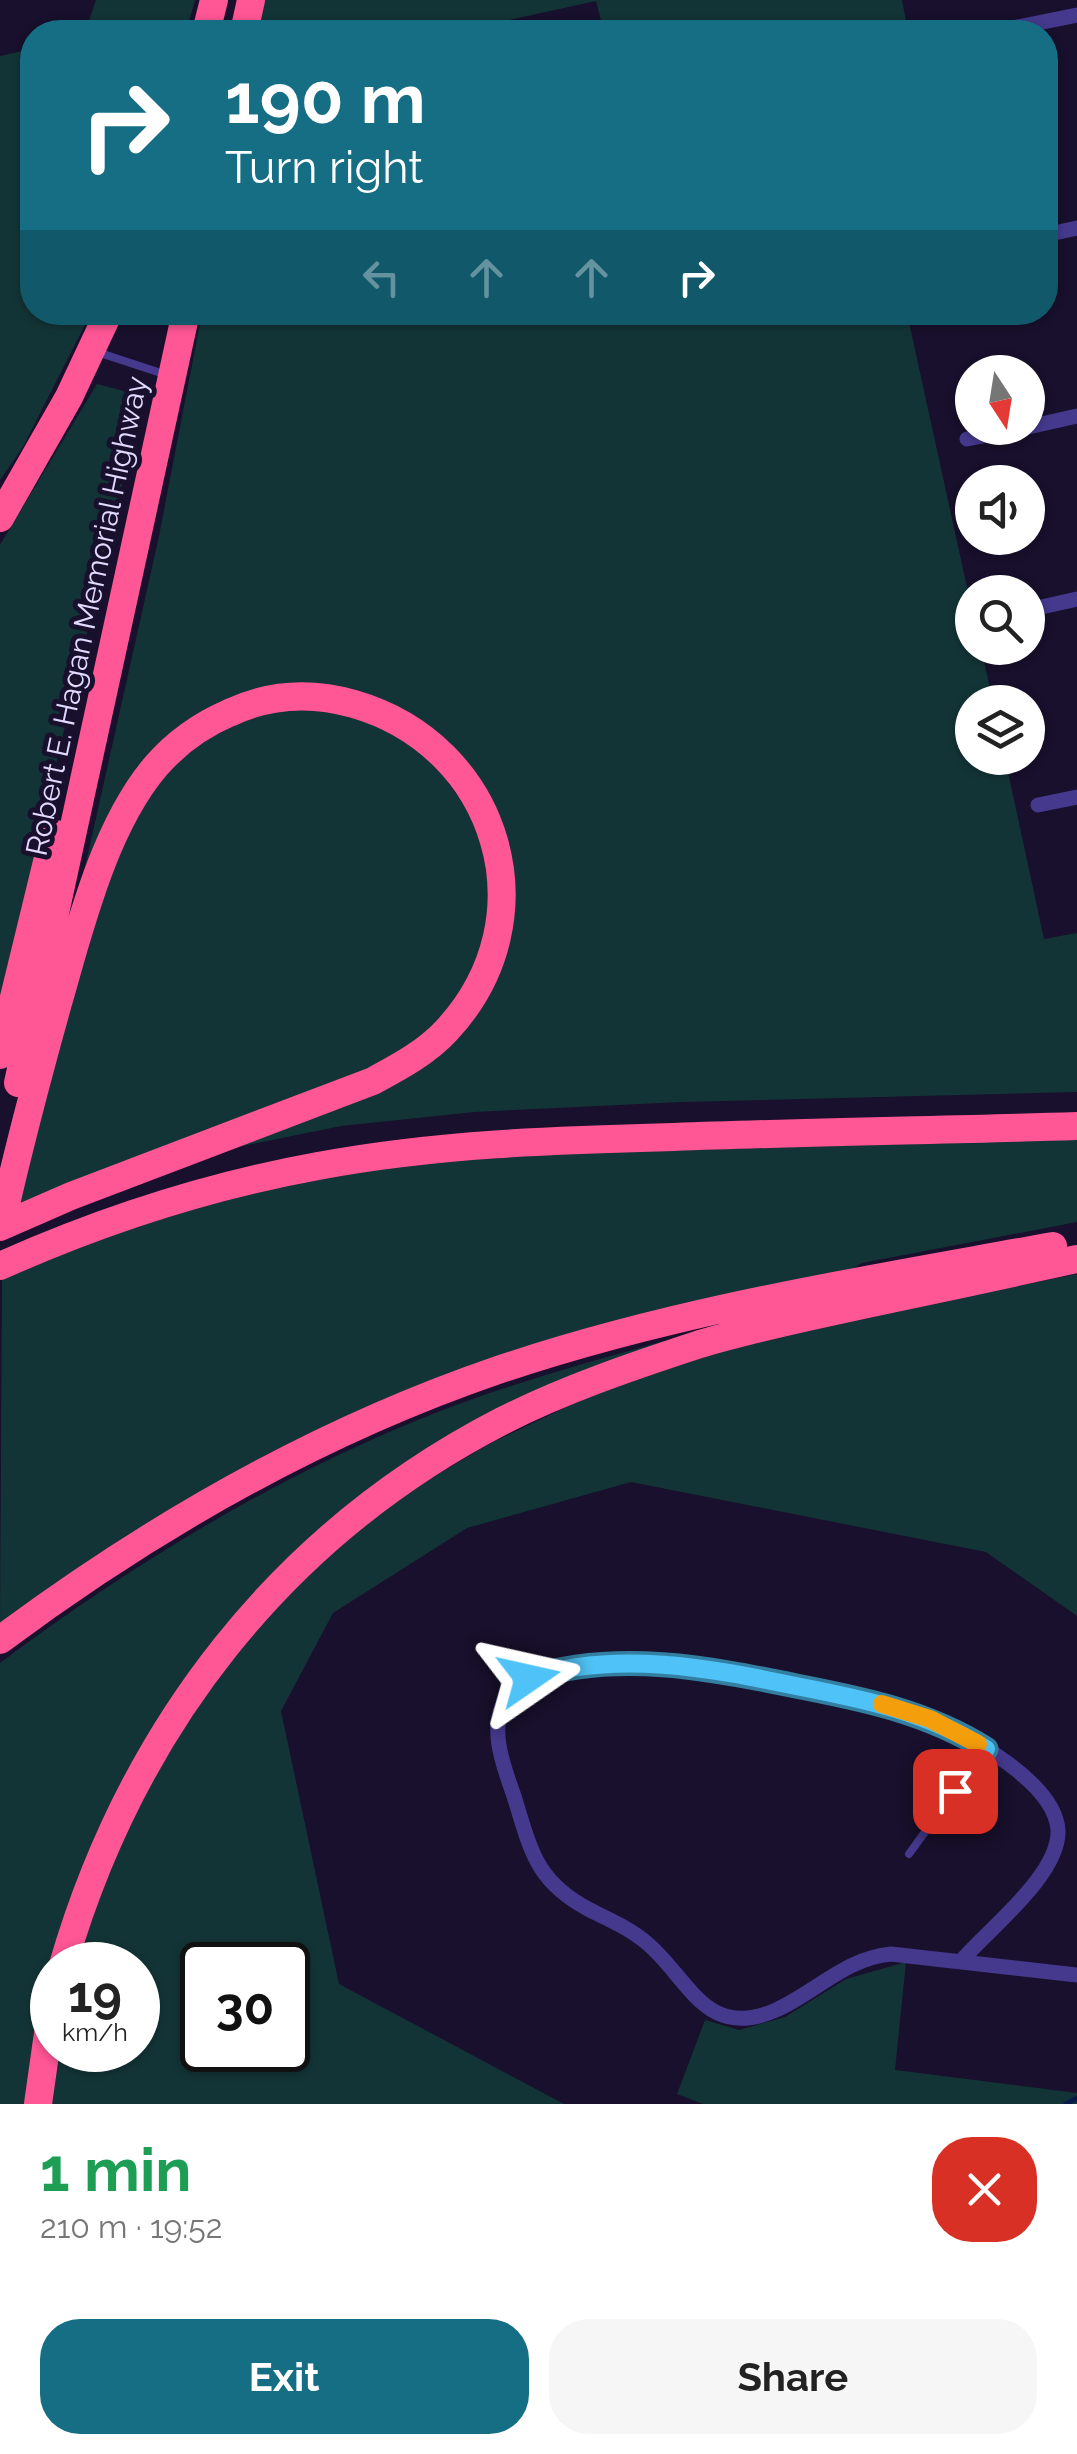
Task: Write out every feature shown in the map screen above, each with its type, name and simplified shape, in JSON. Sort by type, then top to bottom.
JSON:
[{"type":"highway","name":"Robert E. Hagan Memorial Highway","points":[[0,518],[103,325]]},
{"type":"highway","name":"Robert E. Hagan Memorial Highway","points":[[0,1167],[15,1128],[183,325]]},
{"type":"highway","points":[[0,1055],[94,671],[128,582]]},
{"type":"highway","points":[[0,1216],[5,1208],[15,1128],[107,854],[144,782],[178,744],[199,728],[244,706],[275,698],[310,696],[354,704],[395,720],[422,736],[452,764],[490,825],[502,878],[503,912],[485,972],[446,1032],[400,1067],[373,1081],[88,1189],[0,1227]]},
{"type":"highway","points":[[0,1247],[78,1216],[215,1175],[310,1152],[420,1137],[539,1128],[1077,1112]]},
{"type":"highway","points":[[0,1266],[82,1230],[184,1196],[315,1166],[435,1149],[598,1139],[1077,1126]]},
{"type":"highway","points":[[0,1640],[118,1556],[258,1474],[384,1414],[500,1370],[625,1333],[714,1312],[1077,1241]]},
{"type":"highway","points":[[71,1942],[94,1870],[126,1797],[155,1744],[194,1687],[245,1622],[300,1566],[386,1494],[440,1457],[502,1421],[566,1392],[700,1344],[764,1326],[1077,1259]]},
{"type":"highway","points":[[38,2104],[43,2072]]},
{"type":"street","points":[[1052,20],[1077,15]]},
{"type":"street","points":[[1045,423],[1077,416]]},
{"type":"street","points":[[1045,606],[1077,599]]},
{"type":"street","points":[[1038,805],[1077,796]]},
{"type":"street","points":[[962,1960],[1031,1889],[1057,1846],[1058,1831],[1050,1804],[1032,1784],[986,1749],[930,1719],[896,1708],[718,1669],[678,1665],[544,1673],[518,1684],[503,1704],[497,1734],[534,1858],[555,1888],[647,1943],[700,2002],[725,2014],[758,2016],[777,2010],[852,1965],[880,1955],[962,1960],[1077,1975]]},
{"type":"lane","points":[[92,350],[173,377]]},
{"type":"lane","points":[[908,1854],[986,1749]]},
{"type":"green space","points":[[96,0],[195,0],[189,20],[89,20]]},
{"type":"green space","points":[[261,0],[902,0],[906,20],[601,20],[596,1],[509,20],[257,20]]},
{"type":"green space","points":[[20,52],[20,325],[85,325],[23,447],[0,480],[0,56]]},
{"type":"green space","points":[[200,325],[910,325],[955,532],[955,555],[960,555],[964,575],[955,575],[955,665],[985,665],[989,685],[955,685],[955,775],[1009,775],[1044,939],[1077,933],[1077,1092],[681,1102],[474,1112],[341,1126],[223,1150],[399,1081],[511,923],[452,747],[435,732],[383,702],[208,714],[81,885],[159,536]]},
{"type":"green space","points":[[97,384],[143,396],[0,1002],[0,545]]},
{"type":"green space","points":[[288,709],[355,714],[426,753],[478,823],[492,909],[479,963],[452,1008],[415,1045],[373,1069],[19,1205],[60,1038],[114,868],[134,820],[162,777],[189,751],[235,724]]},
{"type":"green space","points":[[1077,1139],[1077,1222],[862,1263],[846,1273],[651,1312],[477,1363],[269,1453],[106,1549],[0,1623],[2,1278],[86,1244],[217,1202],[350,1173],[595,1153]]},
{"type":"green space","points":[[1077,1274],[1077,1616],[986,1552],[631,1482],[467,1528],[333,1613],[281,1711],[339,1984],[564,2104],[50,2104],[55,2072],[160,2072],[160,1942],[84,1942],[126,1832],[173,1743],[249,1634],[284,1597],[391,1502],[491,1443],[604,1389],[749,1341]]},
{"type":"green space","points":[[664,1341],[666,1347],[526,1403],[245,1610],[65,1942],[30,1942],[30,2072],[36,2072],[31,2104],[0,2104],[0,1663],[150,1560],[308,1470],[418,1420],[571,1367]]},
{"type":"green space","points":[[906,1962],[895,2070],[1077,2093],[1077,2104],[703,2104],[677,2094],[705,2020],[739,2030],[785,2017],[846,1979]]},
{"type":"waterway","points":[[1066,2104],[1077,2098]]},
{"type":"slow traffic","points":[[882,1704],[930,1719],[978,1744]]},
{"type":"route","points":[[529,1678],[586,1667],[678,1665],[718,1669],[874,1702],[930,1719],[986,1749],[955,1791]]}]
